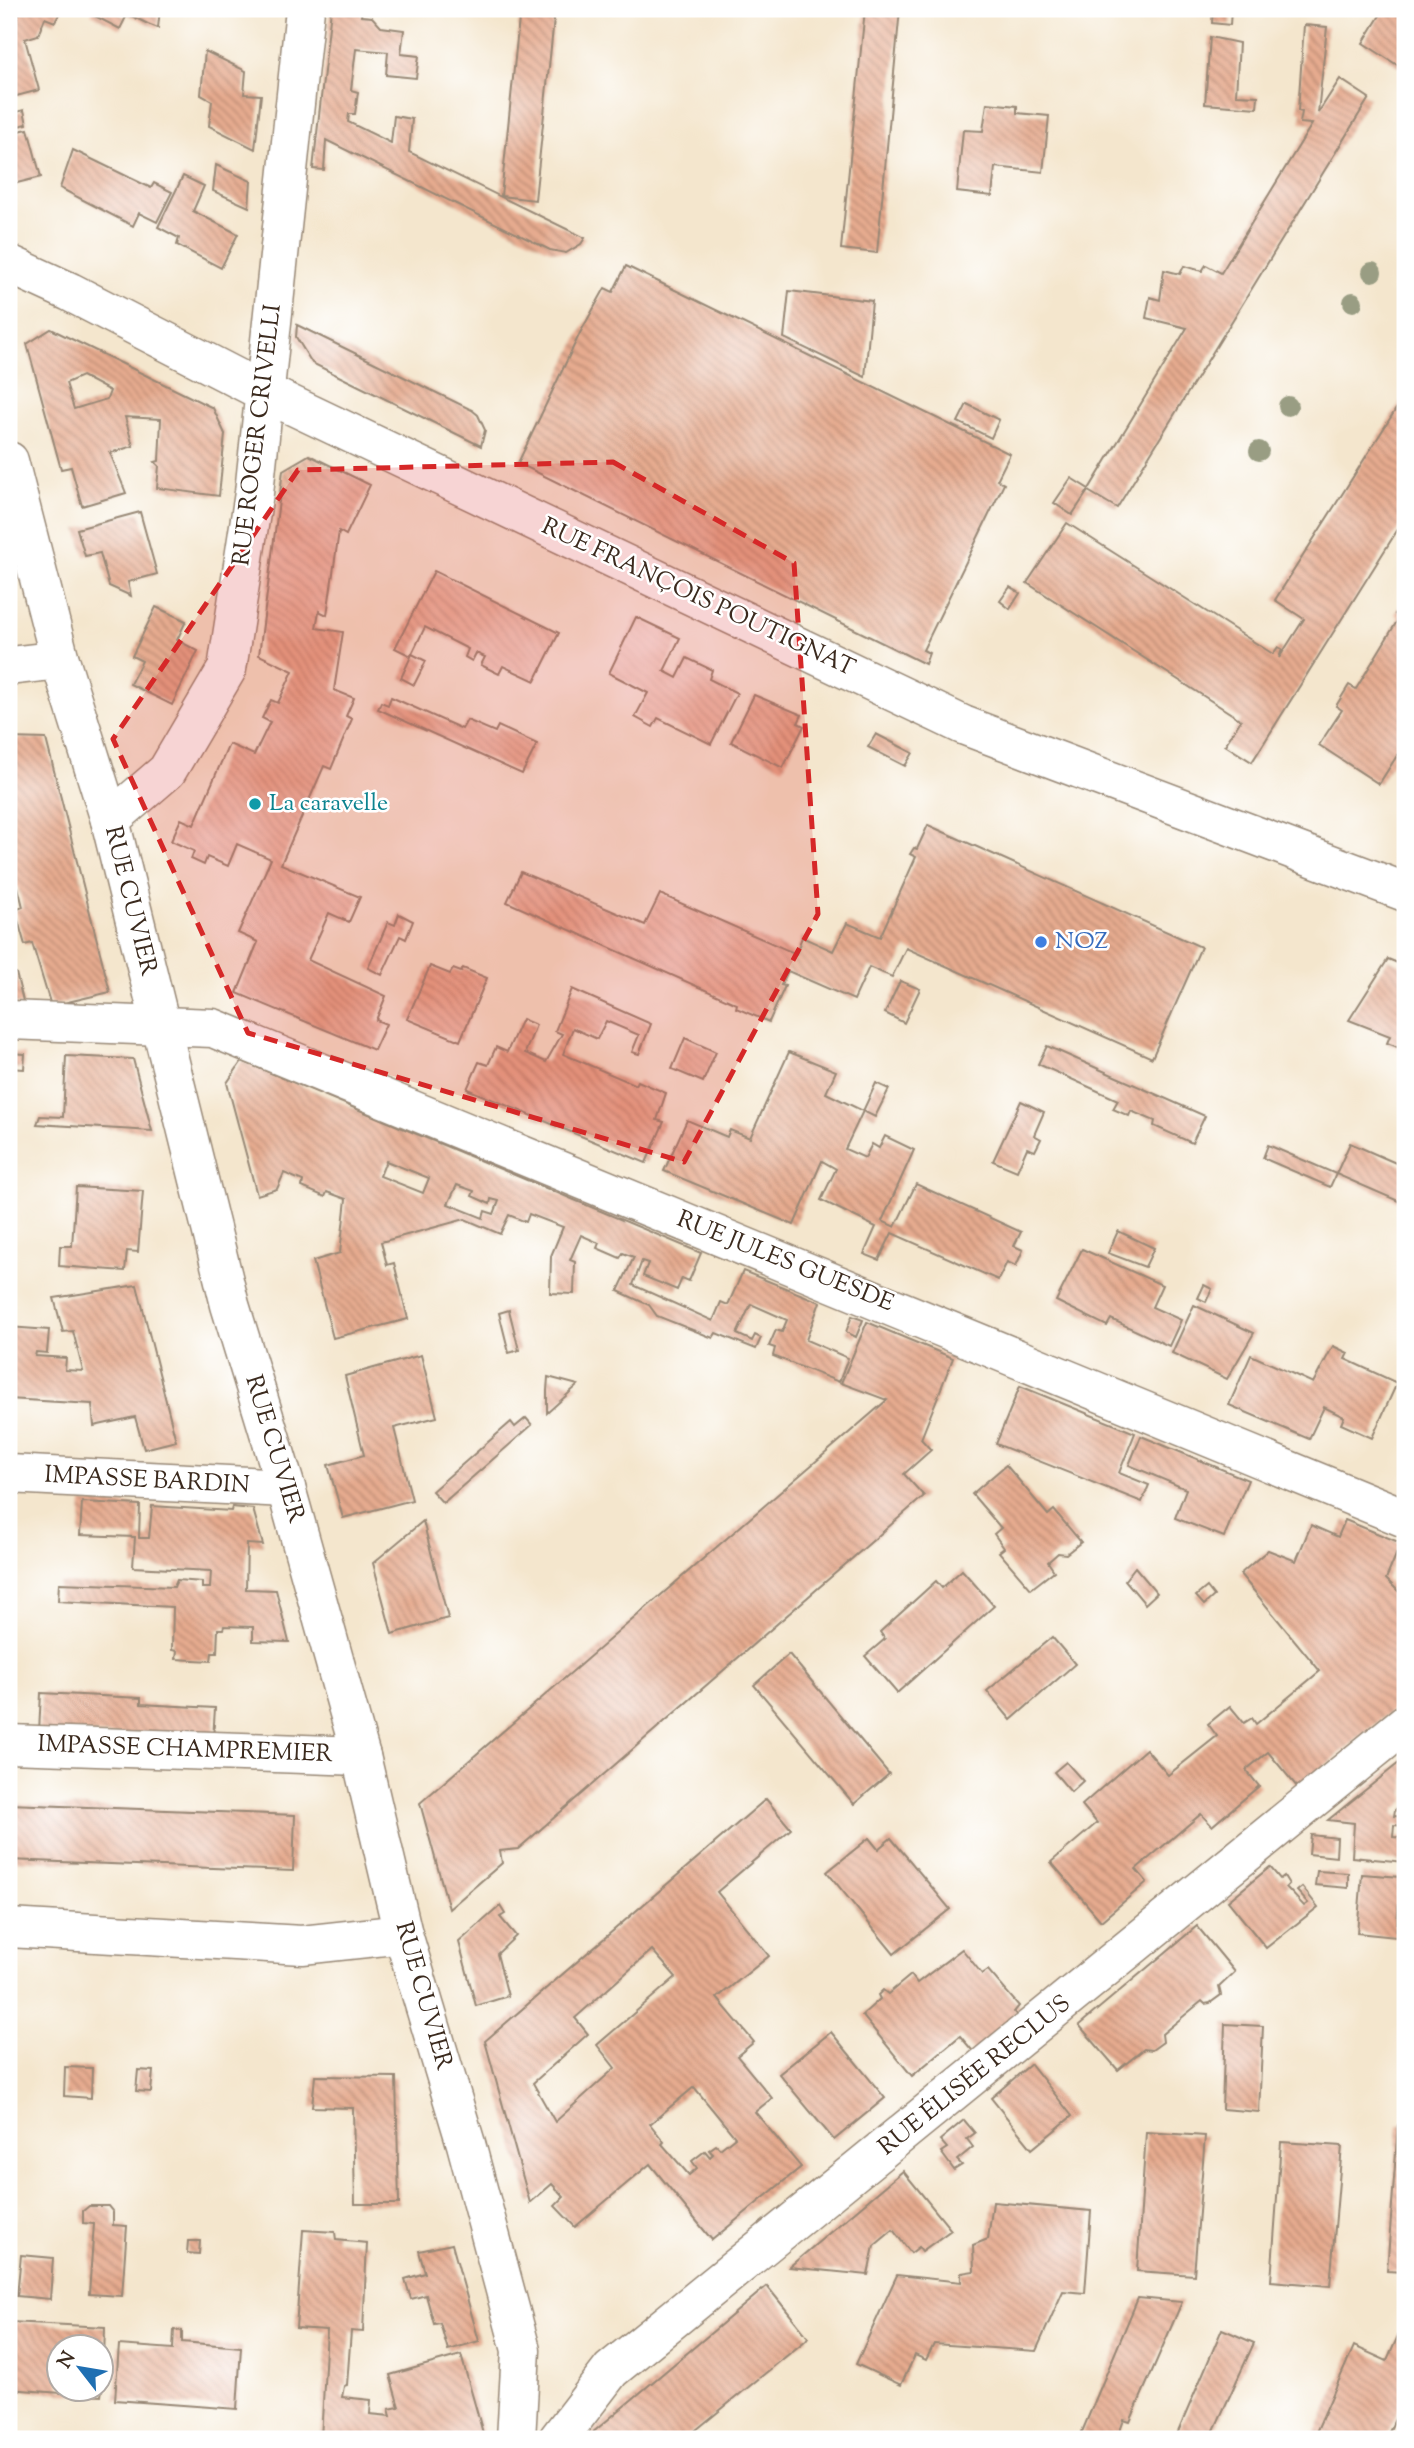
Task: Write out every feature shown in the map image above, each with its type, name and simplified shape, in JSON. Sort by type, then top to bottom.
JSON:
[{"type":"street","name":"RUE ROGER CRIVELLI","points":[[110,820],[167,771],[227,669],[254,493],[305,9]]},
{"type":"street","name":"RUE FRANÇOIS POUTIGNAT","points":[[9,264],[70,292],[264,392],[963,725],[1405,892]]},
{"type":"street","name":"RUE CUVIER","points":[[9,461],[60,660],[110,820],[230,1305],[286,1488],[361,1756],[403,1934],[466,2144],[521,2350],[516,2439]]},
{"type":"street","points":[[9,666],[60,660]]},
{"type":"street","name":"RUE JULES GUESDE","points":[[9,1020],[213,1028],[1405,1518]]},
{"type":"street","name":"IMPASSE BARDIN","points":[[9,1474],[286,1488]]},
{"type":"street","name":"RUE ÉLISÉE RECLUS","points":[[558,2439],[611,2370],[1405,1724]]},
{"type":"street","name":"IMPASSE CHAMPREMIER","points":[[9,1744],[361,1756]]},
{"type":"street","points":[[9,1928],[302,1945],[403,1934]]},
{"type":"highlighted area","points":[[613,462],[794,563],[818,914],[684,1162],[248,1033],[113,739],[298,470]]},
{"type":"building","points":[[21,9],[62,9],[55,22],[45,18],[38,35],[25,39],[39,90],[9,98],[9,25],[14,24]]},
{"type":"building","points":[[94,9],[109,9],[126,17],[120,29],[91,14]]},
{"type":"building","points":[[117,9],[160,9],[158,28],[148,24]]},
{"type":"building","points":[[331,9],[362,9],[361,16],[372,17],[381,27],[404,30],[401,54],[419,56],[416,78],[386,75],[388,52],[356,49],[351,90],[358,92],[355,114],[349,114],[348,122],[391,143],[394,116],[412,119],[409,152],[585,238],[581,244],[566,253],[550,250],[326,140],[324,170],[313,169]]},
{"type":"building","points":[[520,9],[555,9],[535,200],[501,196]]},
{"type":"building","points":[[865,9],[900,9],[877,253],[841,249]]},
{"type":"building","points":[[1213,9],[1231,10],[1230,25],[1212,23]]},
{"type":"building","points":[[1384,9],[1405,9],[1405,70],[1363,43]]},
{"type":"building","points":[[1304,25],[1327,27],[1318,113],[1340,79],[1369,98],[1117,508],[1088,491],[1072,515],[1054,503],[1071,478],[1089,489],[1187,328],[1146,318],[1150,297],[1160,300],[1164,270],[1180,274],[1184,266],[1202,271],[1206,265],[1221,273],[1312,124],[1300,123],[1302,112],[1298,111]]},
{"type":"building","points":[[1210,37],[1239,43],[1236,95],[1258,96],[1257,108],[1205,104]]},
{"type":"building","points":[[205,51],[246,71],[244,94],[261,95],[255,149],[209,126],[212,101],[201,95]]},
{"type":"building","points":[[987,103],[1017,106],[1017,113],[1049,116],[1043,172],[995,167],[992,196],[957,192],[963,130],[983,131]]},
{"type":"building","points":[[24,110],[27,124],[9,128],[9,114]]},
{"type":"building","points":[[28,129],[41,177],[9,185],[9,133]]},
{"type":"building","points":[[73,150],[151,188],[154,183],[172,192],[157,222],[139,213],[133,226],[60,188]]},
{"type":"building","points":[[216,165],[251,181],[249,207],[213,191]]},
{"type":"building","points":[[183,176],[204,186],[193,211],[238,234],[221,268],[177,245],[179,238],[158,227]]},
{"type":"building","points":[[626,266],[1010,454],[997,480],[1004,484],[923,650],[929,653],[925,664],[518,463],[580,333],[605,288],[613,292]]},
{"type":"building","points":[[789,291],[872,301],[865,377],[784,338]]},
{"type":"building","points":[[297,325],[472,410],[478,415],[485,430],[481,446],[312,363],[296,337]]},
{"type":"building","points":[[51,329],[213,408],[225,434],[219,496],[157,488],[159,466],[155,462],[159,461],[161,419],[125,417],[133,446],[110,453],[126,493],[82,506],[71,467],[61,469],[27,344]],"holes":[[[82,376],[110,391],[107,399],[74,409],[66,383]]]},
{"type":"building","points":[[1405,395],[1405,518],[1252,762],[1225,745],[1241,720],[1027,583],[1067,523],[1273,654],[1278,647],[1282,649],[1279,658],[1304,619],[1275,600]]},
{"type":"building","points":[[967,404],[999,420],[991,438],[958,422]]},
{"type":"building","points":[[309,455],[370,485],[346,535],[339,531],[327,615],[319,611],[316,628],[343,632],[334,690],[354,698],[346,716],[352,719],[331,769],[324,766],[281,864],[360,897],[349,922],[329,913],[308,960],[386,996],[376,1020],[386,1024],[374,1050],[237,993],[258,942],[238,933],[271,859],[237,844],[228,866],[207,857],[204,865],[191,859],[194,851],[171,841],[181,819],[194,825],[229,744],[254,755],[270,722],[262,718],[271,700],[278,703],[293,671],[259,655],[283,470]]},
{"type":"building","points":[[140,512],[157,574],[128,582],[131,596],[109,586],[100,553],[85,556],[77,529]]},
{"type":"building","points":[[434,571],[559,633],[535,681],[503,666],[499,674],[481,665],[485,657],[476,653],[472,661],[465,657],[468,649],[425,627],[411,656],[395,648]]},
{"type":"building","points":[[1010,587],[1020,593],[1010,609],[1000,601]]},
{"type":"building","points":[[1405,597],[1405,743],[1379,784],[1319,745],[1342,710],[1336,706],[1349,685],[1356,689],[1399,618],[1395,614]]},
{"type":"building","points":[[156,607],[186,621],[177,640],[198,651],[172,705],[130,684],[142,661],[132,656]]},
{"type":"building","points":[[636,617],[680,638],[664,671],[677,678],[687,658],[712,670],[709,679],[737,693],[711,744],[658,718],[653,727],[635,717],[648,693],[609,673]]},
{"type":"building","points":[[412,654],[426,661],[414,685],[401,678]]},
{"type":"building","points":[[754,695],[802,715],[798,723],[804,726],[783,768],[731,742]]},
{"type":"building","points":[[391,697],[462,729],[467,720],[495,732],[498,726],[537,744],[522,774],[378,709],[381,702],[388,705]]},
{"type":"building","points":[[876,734],[913,753],[905,766],[868,747]]},
{"type":"building","points":[[9,738],[46,739],[110,992],[51,1006],[32,943],[25,945],[15,910],[23,907],[18,887],[9,886]]},
{"type":"building","name":"NOZ","points":[[928,825],[1201,947],[1152,1058],[906,948],[892,977],[869,967],[854,1000],[788,971],[781,985],[785,986],[769,1022],[736,1008],[737,1004],[507,902],[521,872],[645,925],[660,894],[796,954],[802,937],[833,951],[847,923],[880,937],[916,857],[910,854],[914,848],[917,849]]},
{"type":"building","points":[[399,914],[413,921],[406,939],[400,936],[382,975],[368,968],[388,922],[395,925]]},
{"type":"building","points":[[1388,959],[1405,966],[1405,1050],[1387,1043],[1390,1036],[1349,1020]]},
{"type":"building","points":[[430,966],[450,974],[453,969],[461,972],[463,968],[487,978],[460,1041],[407,1019]]},
{"type":"building","points":[[9,973],[16,973],[24,1005],[9,1004]]},
{"type":"building","points":[[900,981],[920,989],[904,1023],[885,1013]]},
{"type":"building","points":[[572,989],[651,1024],[639,1054],[632,1052],[639,1035],[606,1021],[597,1039],[573,1028],[563,1054],[636,1085],[638,1081],[666,1093],[657,1120],[664,1122],[646,1163],[467,1089],[479,1062],[488,1065],[496,1047],[507,1052],[522,1019],[536,1025],[525,1053],[546,1062],[562,1034],[555,1031]]},
{"type":"building","points":[[685,1038],[716,1052],[703,1082],[672,1069]]},
{"type":"building","points":[[1047,1046],[1205,1116],[1192,1143],[1154,1126],[1155,1121],[1131,1111],[1129,1116],[1113,1109],[1118,1100],[1038,1064]]},
{"type":"building","points":[[789,1052],[836,1071],[826,1093],[863,1111],[845,1149],[865,1158],[872,1144],[879,1148],[885,1136],[914,1150],[882,1221],[895,1227],[916,1184],[1021,1232],[1014,1246],[1023,1250],[1016,1266],[1007,1262],[998,1280],[892,1233],[879,1260],[864,1254],[876,1227],[821,1200],[836,1169],[822,1161],[794,1225],[664,1171],[687,1120],[727,1137],[730,1130],[750,1138]]},
{"type":"building","points":[[9,1053],[25,1054],[24,1069],[9,1068]]},
{"type":"building","points":[[66,1056],[133,1059],[152,1131],[37,1124],[40,1116],[63,1117]]},
{"type":"building","points":[[242,1061],[701,1253],[689,1281],[682,1278],[677,1290],[643,1276],[648,1263],[642,1261],[633,1285],[713,1321],[721,1302],[728,1305],[743,1271],[820,1302],[806,1340],[848,1358],[839,1382],[773,1356],[775,1348],[769,1346],[776,1330],[782,1332],[787,1320],[751,1304],[737,1334],[752,1341],[755,1335],[761,1338],[756,1349],[716,1333],[713,1338],[657,1316],[649,1305],[618,1291],[634,1257],[623,1253],[620,1258],[597,1248],[599,1243],[581,1235],[570,1260],[575,1262],[574,1294],[550,1293],[551,1256],[563,1227],[529,1214],[526,1222],[509,1215],[500,1234],[465,1219],[381,1242],[387,1265],[394,1263],[408,1319],[333,1338],[313,1261],[340,1253],[346,1199],[327,1192],[325,1197],[302,1187],[303,1181],[284,1173],[277,1189],[257,1195],[227,1083]],"holes":[[[386,1161],[429,1178],[423,1193],[380,1176]],[[457,1185],[474,1191],[472,1196],[490,1204],[491,1199],[499,1201],[494,1214],[485,1211],[483,1218],[448,1204]]]},
{"type":"building","points":[[876,1083],[889,1089],[875,1117],[863,1111]]},
{"type":"building","points":[[1021,1101],[1044,1112],[1034,1135],[1041,1139],[1035,1151],[1027,1148],[1017,1171],[993,1161]]},
{"type":"building","points":[[1350,1143],[1405,1167],[1405,1204],[1336,1174]]},
{"type":"building","points":[[1268,1145],[1336,1174],[1330,1187],[1263,1158]]},
{"type":"building","points":[[76,1187],[143,1191],[138,1252],[127,1251],[125,1271],[59,1266],[60,1246],[72,1246]]},
{"type":"building","points":[[1118,1231],[1154,1248],[1145,1267],[1108,1253]]},
{"type":"building","points":[[1082,1249],[1162,1285],[1152,1307],[1181,1320],[1169,1346],[1111,1319],[1107,1326],[1056,1301]]},
{"type":"building","points":[[137,1285],[176,1441],[144,1449],[135,1417],[94,1426],[92,1404],[9,1399],[9,1327],[49,1330],[47,1353],[36,1352],[35,1356],[66,1358],[65,1370],[83,1371],[73,1331],[63,1332],[54,1298]]},
{"type":"building","points":[[1204,1285],[1212,1289],[1206,1302],[1198,1298]]},
{"type":"building","points":[[1194,1305],[1254,1333],[1227,1379],[1172,1353]]},
{"type":"building","points":[[509,1310],[519,1350],[509,1353],[499,1313]]},
{"type":"building","points":[[852,1316],[863,1320],[856,1337],[846,1332]]},
{"type":"building","points":[[867,1322],[953,1358],[921,1439],[931,1450],[904,1474],[924,1496],[518,1849],[500,1851],[502,1863],[449,1909],[420,1803],[887,1400],[841,1383]]},
{"type":"building","points":[[1333,1346],[1348,1353],[1345,1359],[1397,1383],[1372,1438],[1341,1424],[1344,1417],[1324,1407],[1309,1439],[1229,1405],[1251,1355],[1313,1383]]},
{"type":"building","points":[[421,1355],[437,1417],[394,1428],[412,1500],[343,1518],[328,1465],[364,1455],[345,1376]]},
{"type":"building","points":[[548,1377],[578,1385],[547,1413],[547,1391]]},
{"type":"building","points":[[1020,1386],[1135,1433],[1119,1473],[1149,1485],[1142,1502],[996,1444]]},
{"type":"building","points":[[526,1418],[532,1425],[443,1503],[432,1491],[511,1422],[515,1427]]},
{"type":"building","points":[[1141,1436],[1248,1480],[1224,1537],[1175,1518],[1186,1489],[1129,1465]]},
{"type":"building","points":[[1006,1465],[1048,1515],[1054,1510],[1081,1542],[1066,1554],[1058,1553],[1048,1562],[1054,1571],[1031,1589],[999,1552],[1004,1548],[994,1534],[1001,1528],[972,1494]]},
{"type":"building","points":[[82,1502],[140,1505],[139,1538],[149,1538],[152,1506],[231,1511],[232,1507],[253,1509],[263,1545],[247,1544],[246,1589],[276,1590],[289,1642],[253,1641],[253,1627],[224,1626],[223,1629],[218,1629],[217,1653],[212,1653],[211,1661],[176,1659],[177,1651],[172,1650],[173,1607],[58,1601],[59,1583],[174,1587],[177,1580],[202,1582],[202,1588],[210,1588],[211,1571],[133,1567],[135,1537],[80,1535]]},
{"type":"building","points":[[1345,1520],[1401,1543],[1386,1579],[1405,1598],[1405,1700],[1298,1788],[1268,1752],[1246,1770],[1259,1786],[1212,1826],[1201,1814],[1136,1869],[1147,1882],[1101,1921],[1051,1862],[1097,1823],[1082,1805],[1146,1749],[1168,1775],[1217,1736],[1208,1724],[1230,1706],[1244,1723],[1252,1718],[1256,1724],[1320,1671],[1240,1574],[1268,1550],[1296,1561],[1311,1525],[1338,1537]]},
{"type":"building","points":[[423,1521],[448,1618],[392,1634],[373,1563]]},
{"type":"building","points":[[1135,1567],[1157,1593],[1145,1604],[1125,1580]]},
{"type":"building","points":[[962,1570],[994,1606],[897,1693],[865,1656],[885,1639],[880,1632],[936,1581],[942,1588]]},
{"type":"building","points":[[1207,1587],[1214,1596],[1204,1605],[1196,1596]]},
{"type":"building","points":[[1052,1637],[1075,1664],[1011,1720],[987,1691]]},
{"type":"building","points":[[789,1654],[889,1774],[854,1804],[754,1685]]},
{"type":"building","points":[[41,1693],[141,1698],[141,1704],[215,1708],[213,1739],[39,1732]]},
{"type":"building","points":[[1405,1758],[1405,1801],[1395,1810],[1394,1816],[1405,1817],[1405,1826],[1394,1825],[1393,1837],[1405,1838],[1405,1862],[1352,1857],[1354,1823],[1328,1820]]},
{"type":"building","points":[[1066,1762],[1083,1781],[1071,1792],[1054,1772]]},
{"type":"building","points":[[766,1799],[791,1829],[717,1892],[769,1956],[717,1998],[754,2042],[737,2056],[772,2098],[755,2112],[801,2167],[712,2240],[650,2164],[575,2227],[555,2206],[564,2197],[552,2184],[530,2203],[485,2041]],"holes":[[[652,1950],[676,1977],[597,2045],[615,2068],[555,2122],[533,2083],[588,2034],[575,2018]],[[694,2087],[735,2137],[720,2149],[716,2145],[709,2150],[713,2154],[710,2157],[705,2151],[692,2161],[697,2168],[689,2175],[662,2144],[664,2142],[650,2124]]]},
{"type":"building","points":[[9,1804],[295,1815],[293,1871],[9,1860]]},
{"type":"building","points":[[1311,1835],[1337,1838],[1336,1857],[1309,1854]]},
{"type":"building","points":[[869,1838],[878,1849],[891,1838],[950,1909],[894,1954],[827,1872]]},
{"type":"building","points":[[1270,1867],[1280,1879],[1284,1876],[1289,1884],[1286,1887],[1304,1906],[1308,1903],[1297,1891],[1302,1887],[1318,1907],[1266,1948],[1228,1901]]},
{"type":"building","points":[[1317,1871],[1348,1873],[1348,1888],[1315,1885]]},
{"type":"building","points":[[1362,1874],[1401,1877],[1396,1937],[1357,1933]]},
{"type":"building","points":[[500,1906],[505,1914],[500,1917],[516,1936],[497,1954],[508,1996],[476,2006],[459,1942]]},
{"type":"building","points":[[1197,1926],[1235,1972],[1219,1987],[1221,1995],[1210,2003],[1205,2004],[1202,2001],[1162,2034],[1163,2042],[1152,2050],[1144,2049],[1118,2070],[1079,2025]]},
{"type":"building","points":[[962,1949],[982,1974],[988,1970],[1019,2006],[1014,2012],[1020,2020],[977,2056],[960,2036],[912,2076],[862,2015],[880,1999],[878,1995],[883,1990],[888,1994],[911,1975],[917,1983]]},
{"type":"building","points":[[1225,2024],[1263,2026],[1259,2112],[1222,2109]]},
{"type":"building","points":[[831,2032],[885,2098],[834,2140],[779,2074]]},
{"type":"building","points":[[1031,2064],[1072,2116],[1032,2149],[991,2098]]},
{"type":"building","points":[[65,2067],[92,2068],[91,2098],[64,2096]]},
{"type":"building","points":[[138,2070],[153,2071],[151,2092],[136,2091]]},
{"type":"building","points":[[315,2076],[396,2077],[399,2204],[355,2204],[353,2108],[312,2107]]},
{"type":"building","points":[[964,2120],[975,2133],[967,2139],[973,2147],[957,2160],[962,2165],[954,2170],[941,2152],[947,2148],[940,2140]]},
{"type":"building","points":[[1398,2125],[1405,2125],[1405,2272],[1387,2271]]},
{"type":"building","points":[[1146,2132],[1205,2136],[1194,2275],[1137,2271]]},
{"type":"building","points":[[1281,2142],[1342,2146],[1330,2286],[1271,2281]]},
{"type":"building","points":[[903,2171],[951,2230],[922,2251],[919,2247],[911,2253],[893,2230],[874,2246],[868,2275],[789,2267]]},
{"type":"building","points":[[993,2202],[1091,2211],[1085,2293],[1063,2291],[1036,2351],[934,2344],[926,2360],[915,2355],[901,2385],[856,2364],[897,2275],[961,2282],[961,2273],[974,2271],[973,2245],[988,2239]]},
{"type":"building","points":[[89,2206],[108,2206],[113,2212],[113,2225],[127,2226],[122,2296],[89,2294],[94,2224],[83,2223],[83,2211]]},
{"type":"building","points":[[303,2230],[335,2232],[336,2240],[367,2243],[363,2332],[351,2331],[347,2385],[344,2386],[342,2397],[371,2400],[370,2414],[391,2416],[389,2409],[399,2407],[390,2375],[461,2355],[483,2433],[457,2439],[321,2439],[327,2330],[296,2328]]},
{"type":"building","points":[[188,2241],[200,2241],[199,2254],[187,2253]]},
{"type":"building","points":[[452,2244],[479,2341],[448,2350],[440,2323],[434,2324],[426,2295],[411,2299],[405,2279],[425,2273],[419,2251]]},
{"type":"building","points":[[21,2255],[53,2258],[50,2299],[17,2296]]},
{"type":"building","points":[[767,2286],[808,2337],[806,2340],[685,2439],[585,2439]]},
{"type":"building","points":[[1138,2298],[1182,2302],[1130,2422],[1124,2420],[1117,2439],[1079,2439]]},
{"type":"building","points":[[1405,2320],[1405,2397],[1386,2439],[1313,2439],[1354,2346],[1387,2361]]},
{"type":"building","points":[[9,2322],[105,2327],[105,2332],[46,2332],[46,2392],[9,2389]]},
{"type":"building","points":[[1222,2329],[1254,2343],[1210,2439],[1175,2439]]},
{"type":"building","points":[[174,2330],[182,2331],[182,2342],[241,2347],[237,2409],[116,2400],[119,2345],[173,2349]]},
{"type":"place","name":"La caravelle","points":[[255,804]]},
{"type":"place","name":"NOZ","points":[[1041,942]]}]
